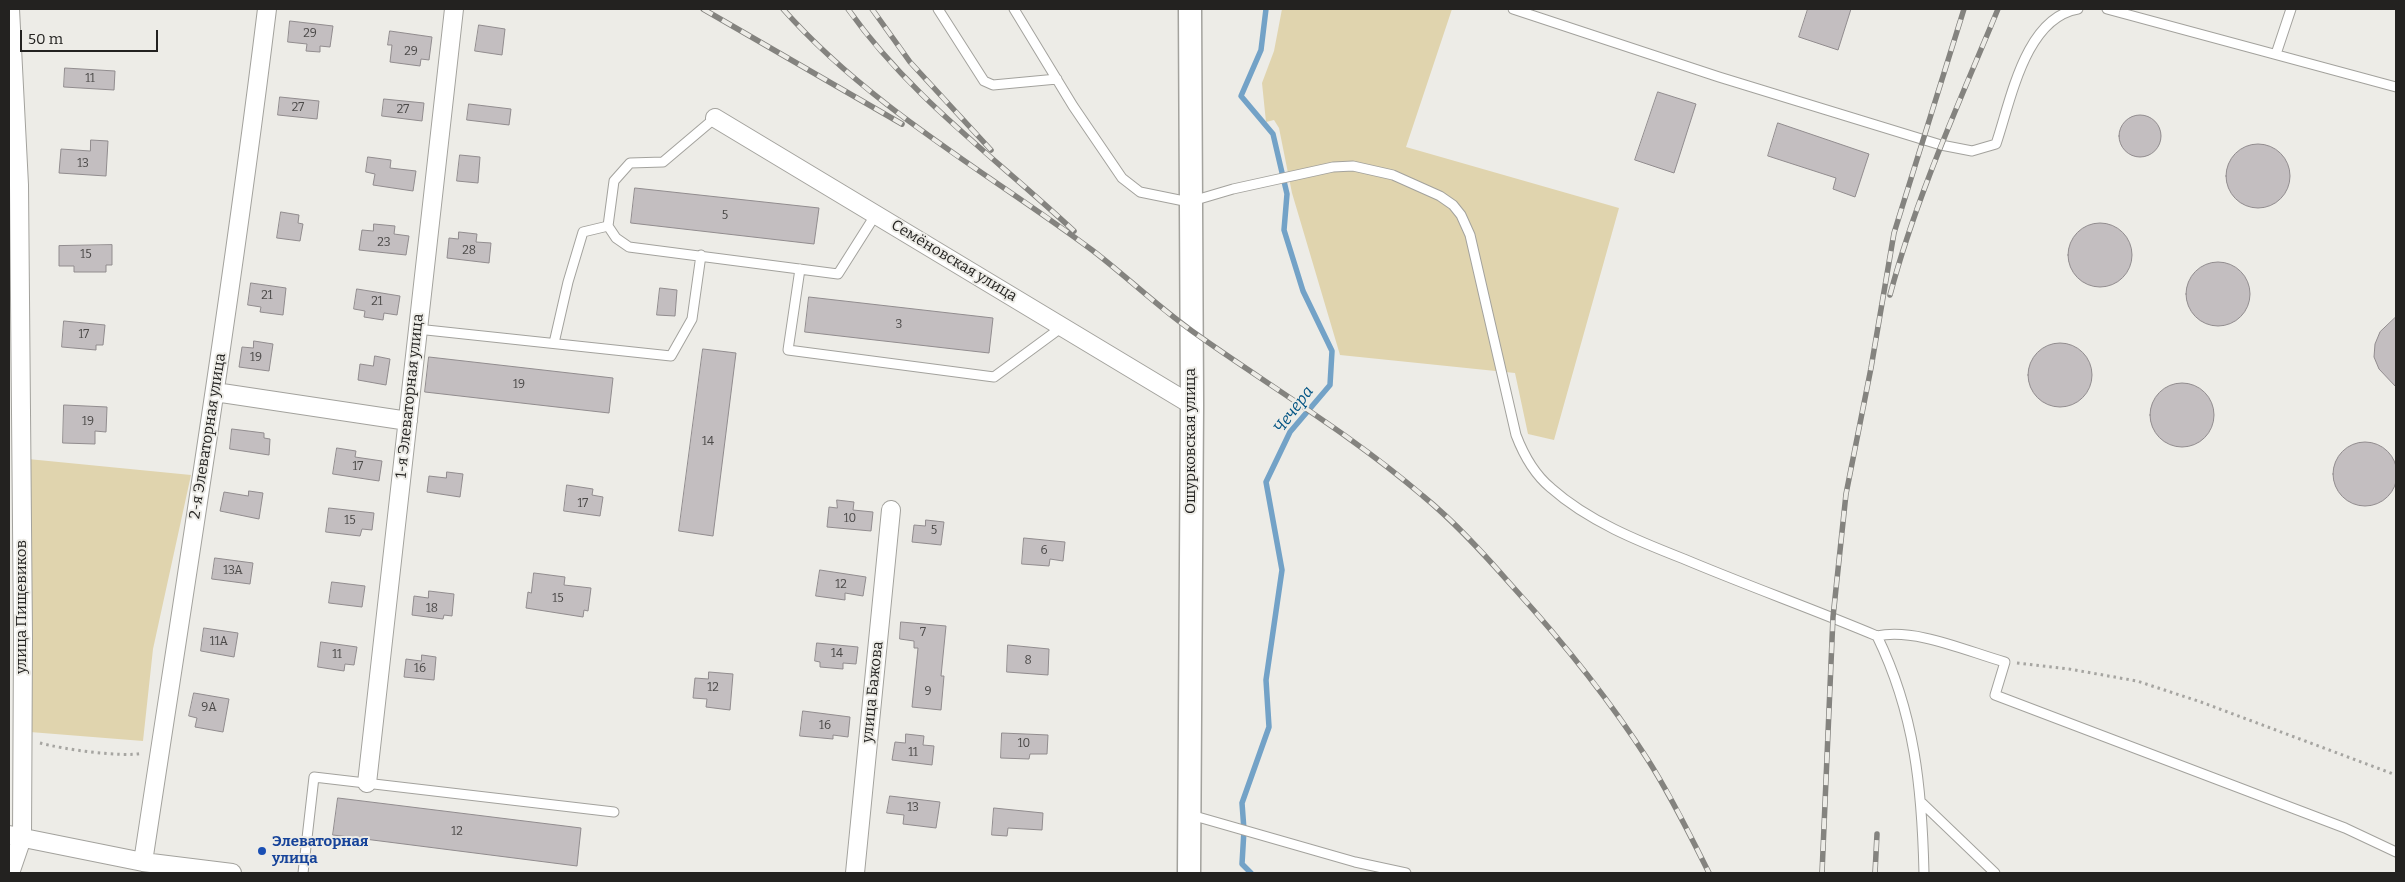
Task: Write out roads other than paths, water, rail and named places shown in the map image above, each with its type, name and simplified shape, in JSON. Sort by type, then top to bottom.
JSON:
[{"type":"street","name":"улица Пищевиков","points":[[10,9],[19,185],[22,738],[15,836],[10,873]]},
{"type":"street","name":"2-я Элеваторная улица","points":[[144,862],[215,392],[248,163],[267,9]]},
{"type":"street","name":"1-я Элеваторная улица","points":[[367,783],[454,9]]},
{"type":"street","name":"Ошурковская улица","points":[[1189,873],[1192,405],[1190,9]]},
{"type":"street","name":"Семёновская улица","points":[[715,118],[1192,405]]},
{"type":"street","points":[[215,392],[408,421]]},
{"type":"street","name":"улица Бажова","points":[[855,873],[891,510]]},
{"type":"street","points":[[15,836],[144,862],[232,873]]},
{"type":"lane","points":[[938,9],[984,81],[993,85],[1057,79]]},
{"type":"lane","points":[[1014,9],[1122,178],[1130,186],[1149,195],[1190,202],[1242,187],[1333,167],[1353,166],[1393,175],[1440,196],[1453,205],[1461,215],[1470,235],[1516,435],[1523,455],[1550,488],[1580,510],[1612,528],[1715,572],[1877,636],[1894,633],[1920,637],[2005,662],[1995,695],[2345,828],[2396,852]]},
{"type":"lane","points":[[1513,9],[1719,77],[1922,139],[1972,151],[1996,144],[2025,58],[2044,26],[2056,17],[2078,9]]},
{"type":"lane","points":[[2107,9],[2396,87]]},
{"type":"lane","points":[[2276,54],[2291,9]]},
{"type":"lane","points":[[715,118],[663,162],[630,163],[614,181],[608,226],[616,238],[629,247],[838,274],[876,214]]},
{"type":"lane","points":[[554,343],[568,282],[583,232],[608,226]]},
{"type":"lane","points":[[417,329],[671,356],[692,319],[701,256]]},
{"type":"lane","points":[[800,268],[788,350],[994,377],[1062,328]]},
{"type":"lane","points":[[1877,636],[1900,692],[1916,756],[1922,803],[1924,873]]},
{"type":"lane","points":[[303,873],[314,777],[614,812]]},
{"type":"lane","points":[[1922,803],[1995,873]]},
{"type":"lane","points":[[1190,815],[1355,862],[1406,873]]},
{"type":"waterway","name":"Чечера","points":[[1251,873],[1242,864],[1244,830],[1242,803],[1269,727],[1266,680],[1282,570],[1266,482],[1290,432],[1330,385],[1332,351],[1303,291],[1284,230],[1287,194],[1273,134],[1241,96],[1261,50],[1266,9]]},
{"type":"railway","points":[[703,9],[902,124]]},
{"type":"railway","points":[[783,9],[817,45],[892,108],[1092,250],[1192,331],[1396,473],[1459,528],[1567,649],[1633,737],[1680,816],[1709,873]]},
{"type":"railway","points":[[848,9],[873,41],[926,99],[1074,231]]},
{"type":"railway","points":[[872,9],[910,62],[991,150]]},
{"type":"railway","points":[[1822,873],[1833,617],[1846,494],[1871,368],[1894,233],[1964,9]]},
{"type":"railway","points":[[1890,295],[1925,186],[1998,9]]},
{"type":"railway","points":[[1875,873],[1877,834]]},
{"type":"place","name":"Элеваторная улица","points":[[262,851]]}]
